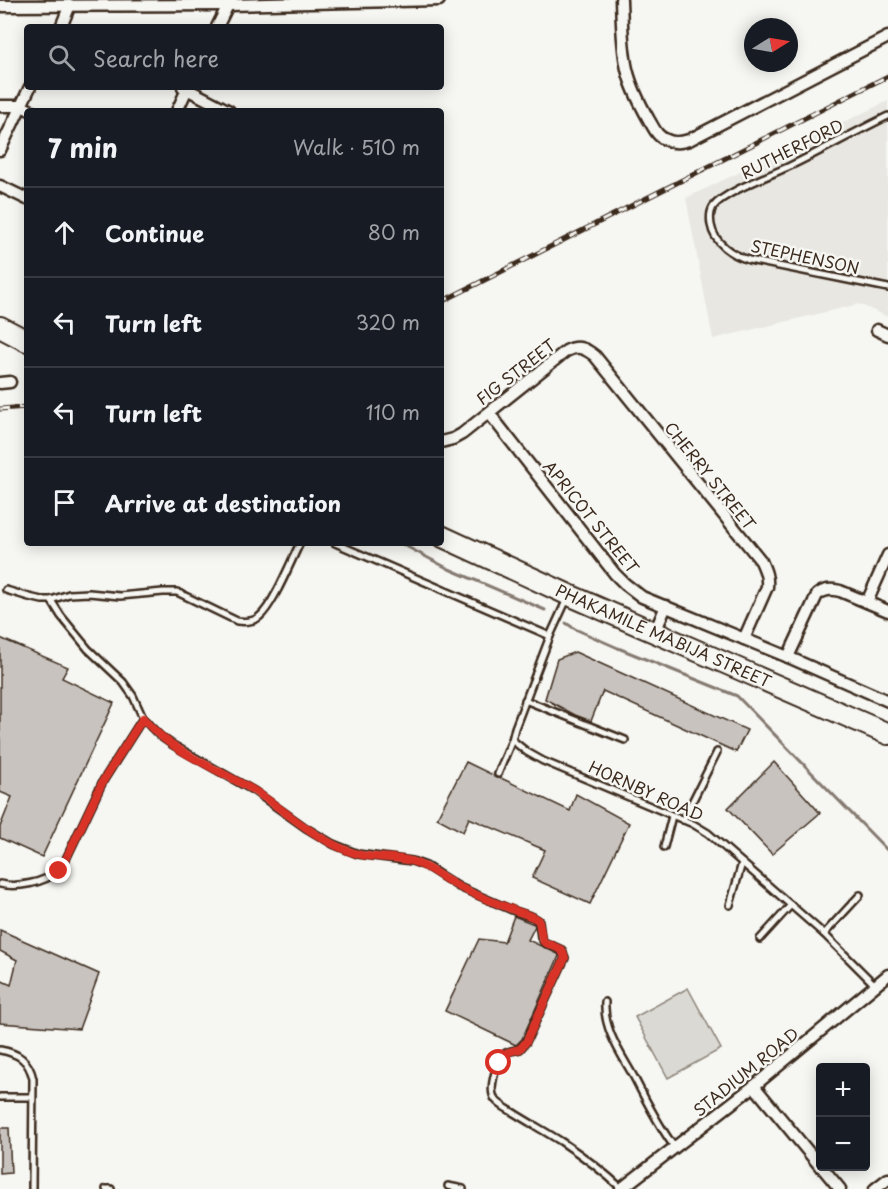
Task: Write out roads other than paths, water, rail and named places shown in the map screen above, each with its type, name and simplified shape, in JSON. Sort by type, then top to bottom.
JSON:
[{"type":"highway","points":[[0,327],[24,339]]},
{"type":"highway","name":"PHAKAMILE MABIJA STREET","points":[[444,537],[569,595],[888,734]]},
{"type":"street","points":[[0,6],[228,5],[438,0]]},
{"type":"street","points":[[621,0],[624,51],[631,83],[659,136],[672,142],[689,140],[888,37]]},
{"type":"street","points":[[62,24],[70,5]]},
{"type":"street","points":[[218,24],[228,5]]},
{"type":"street","points":[[0,150],[29,90]]},
{"type":"street","points":[[178,108],[185,90]]},
{"type":"street","points":[[190,90],[223,108]]},
{"type":"street","points":[[0,106],[25,108]]},
{"type":"street","points":[[0,186],[24,198]]},
{"type":"street","points":[[877,330],[888,334]]},
{"type":"street","name":"FIG STREET","points":[[444,441],[462,434],[566,351],[581,347]]},
{"type":"street","name":"CHERRY STREET","points":[[581,347],[595,356],[761,561],[766,574],[766,587],[744,639]]},
{"type":"street","name":"APRICOT STREET","points":[[489,413],[615,574],[642,597],[888,701]]},
{"type":"street","points":[[867,602],[888,555]]},
{"type":"street","points":[[788,657],[820,592],[834,589],[888,611]]},
{"type":"street","points":[[655,632],[666,606]]},
{"type":"street","name":"STADIUM ROAD","points":[[622,1189],[754,1086],[888,975]]},
{"type":"street","points":[[754,1086],[816,1160]]},
{"type":"street","points":[[825,1171],[840,1189]]},
{"type":"street","points":[[875,1189],[888,1179]]},
{"type":"lane","name":"RUTHERFORD","points":[[711,211],[715,204],[729,195],[888,116]]},
{"type":"lane","name":"STEPHENSON","points":[[711,211],[710,220],[716,238],[738,256],[888,288]]},
{"type":"lane","points":[[6,590],[28,597],[51,600],[69,594],[120,596],[163,591],[177,592],[237,621],[245,622],[261,616],[272,600],[299,546]]},
{"type":"lane","points":[[342,546],[550,636]]},
{"type":"lane","points":[[498,774],[550,636],[569,595]]},
{"type":"lane","points":[[51,600],[88,649],[123,682],[134,696],[143,718],[160,736],[173,745],[254,791],[333,844],[357,854],[397,859],[426,866],[459,887],[539,921],[544,942],[562,950],[565,958],[526,1042],[520,1049],[508,1051],[499,1063],[492,1084],[493,1097],[497,1102],[583,1157],[622,1189]]},
{"type":"lane","points":[[525,700],[626,740]]},
{"type":"lane","points":[[0,884],[9,886],[33,883],[59,871],[103,781],[143,718]]},
{"type":"lane","name":"HORNBY ROAD","points":[[512,740],[543,761],[683,820],[708,833],[824,934],[875,985]]},
{"type":"lane","points":[[683,820],[717,752]]},
{"type":"lane","points":[[664,847],[672,816]]},
{"type":"lane","points":[[730,904],[742,863]]},
{"type":"lane","points":[[824,934],[860,895]]},
{"type":"lane","points":[[760,939],[791,905]]},
{"type":"lane","points":[[605,1002],[605,1016],[617,1047],[657,1122],[675,1148]]},
{"type":"lane","points":[[0,1050],[19,1055],[32,1072],[32,1189]]},
{"type":"lane","points":[[0,1097],[32,1097]]},
{"type":"lane","points":[[448,1186],[463,1189]]},
{"type":"lane","points":[[106,1189],[111,1189]]},
{"type":"waterway","points":[[406,546],[449,569],[545,610]]},
{"type":"waterway","points":[[566,623],[618,648],[737,696],[888,851]]},
{"type":"railway","points":[[444,300],[888,76]]},
{"type":"railway","points":[[0,409],[24,407]]}]
